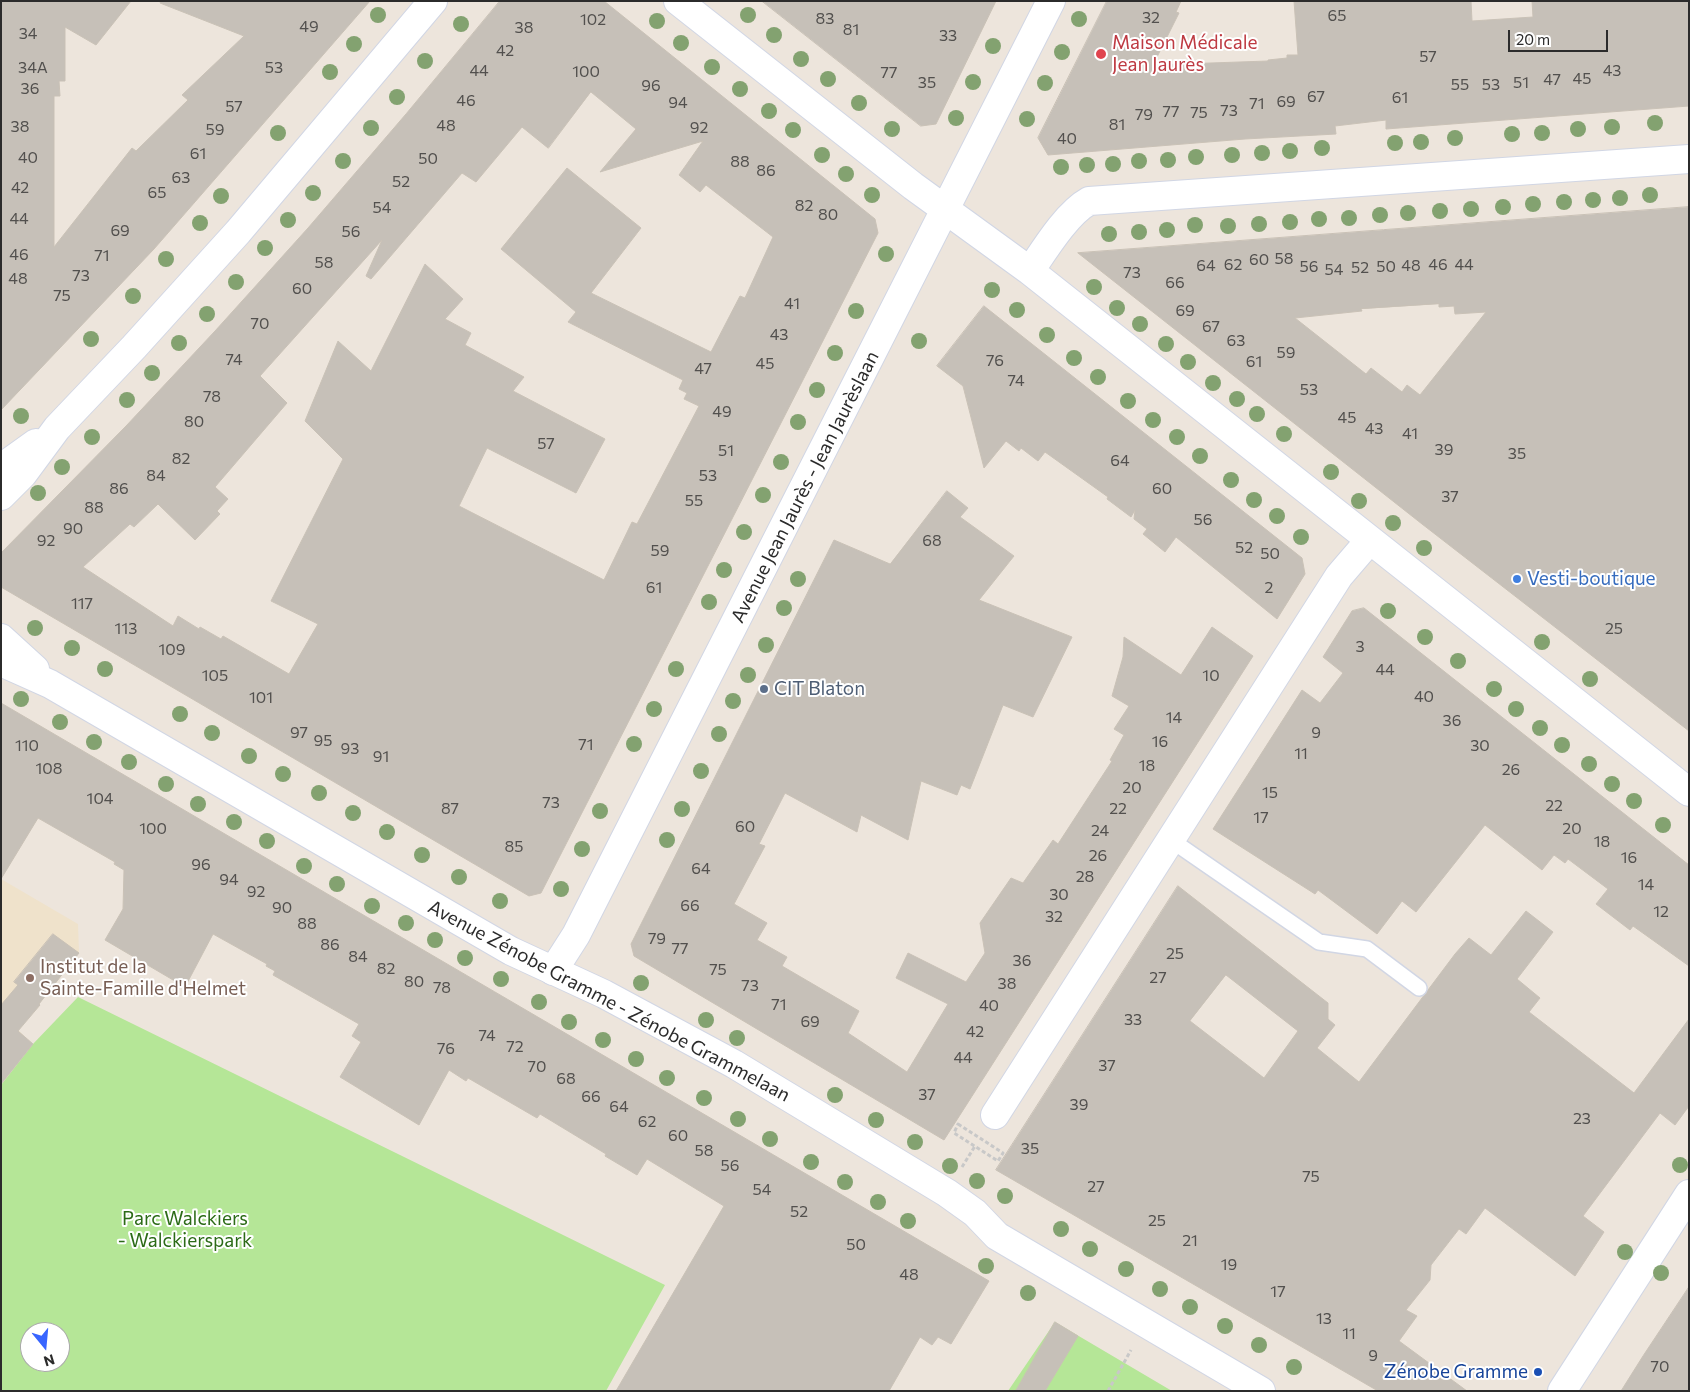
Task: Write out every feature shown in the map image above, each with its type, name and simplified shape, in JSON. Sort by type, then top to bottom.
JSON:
[{"type":"street","points":[[1,496],[23,474],[57,428],[134,347],[238,232],[433,1]]},
{"type":"street","points":[[678,1],[945,210],[1030,271],[1369,541],[1689,792]]},
{"type":"street","name":"Avenue Jean Jaurès - Jean Jaurèslaan","points":[[553,971],[576,935],[1051,1]]},
{"type":"street","points":[[1030,271],[1056,234],[1080,206],[1089,201],[1689,159]]},
{"type":"street","points":[[1,468],[57,428]]},
{"type":"street","points":[[995,1115],[1339,576],[1369,541]]},
{"type":"street","name":"Avenue Zénobe Gramme - Zénobe Grammelaan","points":[[1,638],[50,684]]},
{"type":"street","name":"Avenue Zénobe Gramme - Zénobe Grammelaan","points":[[1,662],[50,684],[511,951],[604,994],[734,1064],[947,1193],[975,1213],[997,1236],[1261,1391]]},
{"type":"street","points":[[1562,1391],[1689,1194]]},
{"type":"lane","points":[[1171,840],[1319,942],[1366,949],[1418,988]]},
{"type":"path","points":[[958,1124],[954,1133],[998,1161],[1003,1153]]},
{"type":"path","points":[[1108,1391],[1146,1323]]},
{"type":"shaded area","name":"Institut de la Sainte-Famille d'Helmet","points":[[1,879],[78,924],[79,953],[40,1005],[18,1030],[33,1044],[1,1085]]},
{"type":"green space","name":"Parc Walckiers - Walckierspark","points":[[78,997],[665,1285],[606,1391],[1,1391],[1,1085],[33,1044]]},
{"type":"green space","points":[[1055,1322],[1172,1391],[1008,1391]]},
{"type":"building","points":[[1,1],[131,1],[96,45],[65,27],[65,81],[59,81],[60,96],[54,96],[54,247],[132,148],[136,151],[188,100],[182,95],[244,36],[160,3],[161,1],[370,1],[154,249],[1,410]]},
{"type":"building","points":[[500,1],[604,1],[875,219],[878,233],[541,893],[529,896],[1,587],[1,553],[126,426],[215,331],[308,228]],"holes":[[[591,92],[636,129],[600,172],[703,141],[679,175],[700,192],[706,185],[773,237],[745,298],[740,296],[711,352],[591,293],[641,228],[567,168],[501,249],[576,312],[568,322],[683,380],[679,389],[687,393],[684,399],[699,406],[637,524],[632,522],[604,580],[459,506],[487,448],[576,493],[605,439],[513,391],[524,377],[465,345],[471,333],[445,319],[463,299],[425,264],[371,371],[338,341],[305,421],[343,459],[271,601],[318,624],[289,674],[223,636],[221,639],[200,627],[199,629],[178,616],[173,626],[83,567],[130,524],[134,527],[158,504],[195,540],[220,514],[217,511],[228,499],[215,487],[287,403],[260,376],[382,240],[366,276],[371,279],[462,173],[476,182],[522,127],[548,148]]]},
{"type":"building","points":[[762,1],[996,1],[936,124],[921,126]]},
{"type":"building","points":[[1107,1],[1181,1],[1176,12],[1179,13],[1153,65],[1268,61],[1287,58],[1287,55],[1298,55],[1294,1],[1471,1],[1472,21],[1533,17],[1532,1],[1689,1],[1689,106],[1386,129],[1386,120],[1335,126],[1336,134],[1245,139],[1048,155],[1038,138]]},
{"type":"building","points":[[1689,207],[1689,731],[1422,524],[1078,253]],"holes":[[[1439,304],[1439,307],[1454,306],[1455,314],[1486,312],[1420,395],[1407,385],[1402,392],[1371,368],[1366,374],[1295,318],[1362,311],[1361,309]]]},
{"type":"building","points":[[984,306],[1302,558],[1305,574],[1277,619],[1176,537],[1165,552],[1143,534],[1147,529],[1134,519],[1135,510],[1131,517],[1107,499],[1108,497],[1045,452],[1038,461],[1021,448],[1019,451],[1006,441],[984,468],[963,386],[937,366]]},
{"type":"building","points":[[947,491],[968,508],[960,517],[1014,556],[979,600],[1072,637],[1033,717],[1003,705],[970,789],[961,785],[957,795],[921,781],[908,840],[861,815],[857,832],[785,793],[759,844],[765,846],[734,904],[767,923],[757,940],[787,957],[782,966],[859,1011],[848,1033],[907,1072],[948,1004],[896,978],[908,953],[966,982],[985,953],[980,923],[1011,878],[1023,883],[1053,840],[1058,844],[1112,761],[1110,760],[1124,735],[1114,729],[1129,706],[1112,696],[1123,657],[1124,637],[1181,675],[1212,627],[1253,656],[944,1140],[634,956],[631,944],[834,540],[890,564]]},
{"type":"building","points":[[1364,608],[1689,865],[1689,966],[1633,926],[1630,930],[1596,904],[1608,889],[1568,859],[1565,863],[1554,855],[1542,870],[1485,825],[1416,912],[1402,901],[1377,934],[1318,890],[1315,894],[1213,829],[1302,690],[1320,703],[1343,673],[1323,657],[1352,611]]},
{"type":"building","points":[[1,703],[989,1281],[951,1344],[938,1337],[932,1345],[920,1337],[889,1391],[616,1391],[724,1206],[647,1159],[637,1175],[540,1114],[537,1118],[468,1078],[466,1081],[449,1070],[419,1125],[340,1077],[361,1042],[352,1036],[359,1024],[273,975],[275,971],[266,966],[267,964],[213,934],[185,987],[105,940],[123,909],[124,870],[114,864],[115,862],[38,818],[1,879]]},
{"type":"building","points":[[1178,886],[1328,1003],[1328,1019],[1335,1025],[1317,1048],[1359,1082],[1469,938],[1491,955],[1526,911],[1553,932],[1517,979],[1540,998],[1529,1012],[1634,1093],[1689,1019],[1689,1106],[1675,1125],[1660,1113],[1583,1216],[1604,1232],[1575,1276],[1485,1208],[1466,1234],[1459,1229],[1431,1265],[1430,1280],[1406,1310],[1417,1316],[1399,1341],[1467,1391],[1378,1391],[996,1170]],"holes":[[[1226,975],[1298,1031],[1264,1078],[1190,1021]]]},
{"type":"building","points":[[53,934],[79,953],[18,1031],[33,1044],[1,1084],[1,1005],[18,985],[14,982]]},
{"type":"building","points":[[1689,1287],[1689,1391],[1621,1391],[1643,1356]]},
{"type":"building","points":[[1055,1322],[1078,1336],[1045,1391],[1016,1391]]},
{"type":"place","name":"Maison Médicale Jean Jaurès","points":[[1101,54]]},
{"type":"place","name":"Vesti-boutique","points":[[1517,579]]},
{"type":"place","name":"CIT Blaton","points":[[764,689]]},
{"type":"place","name":"Institut de la Sainte-Famille d'Helmet","points":[[30,978]]},
{"type":"place","name":"Zénobe Gramme","points":[[1538,1372]]}]
